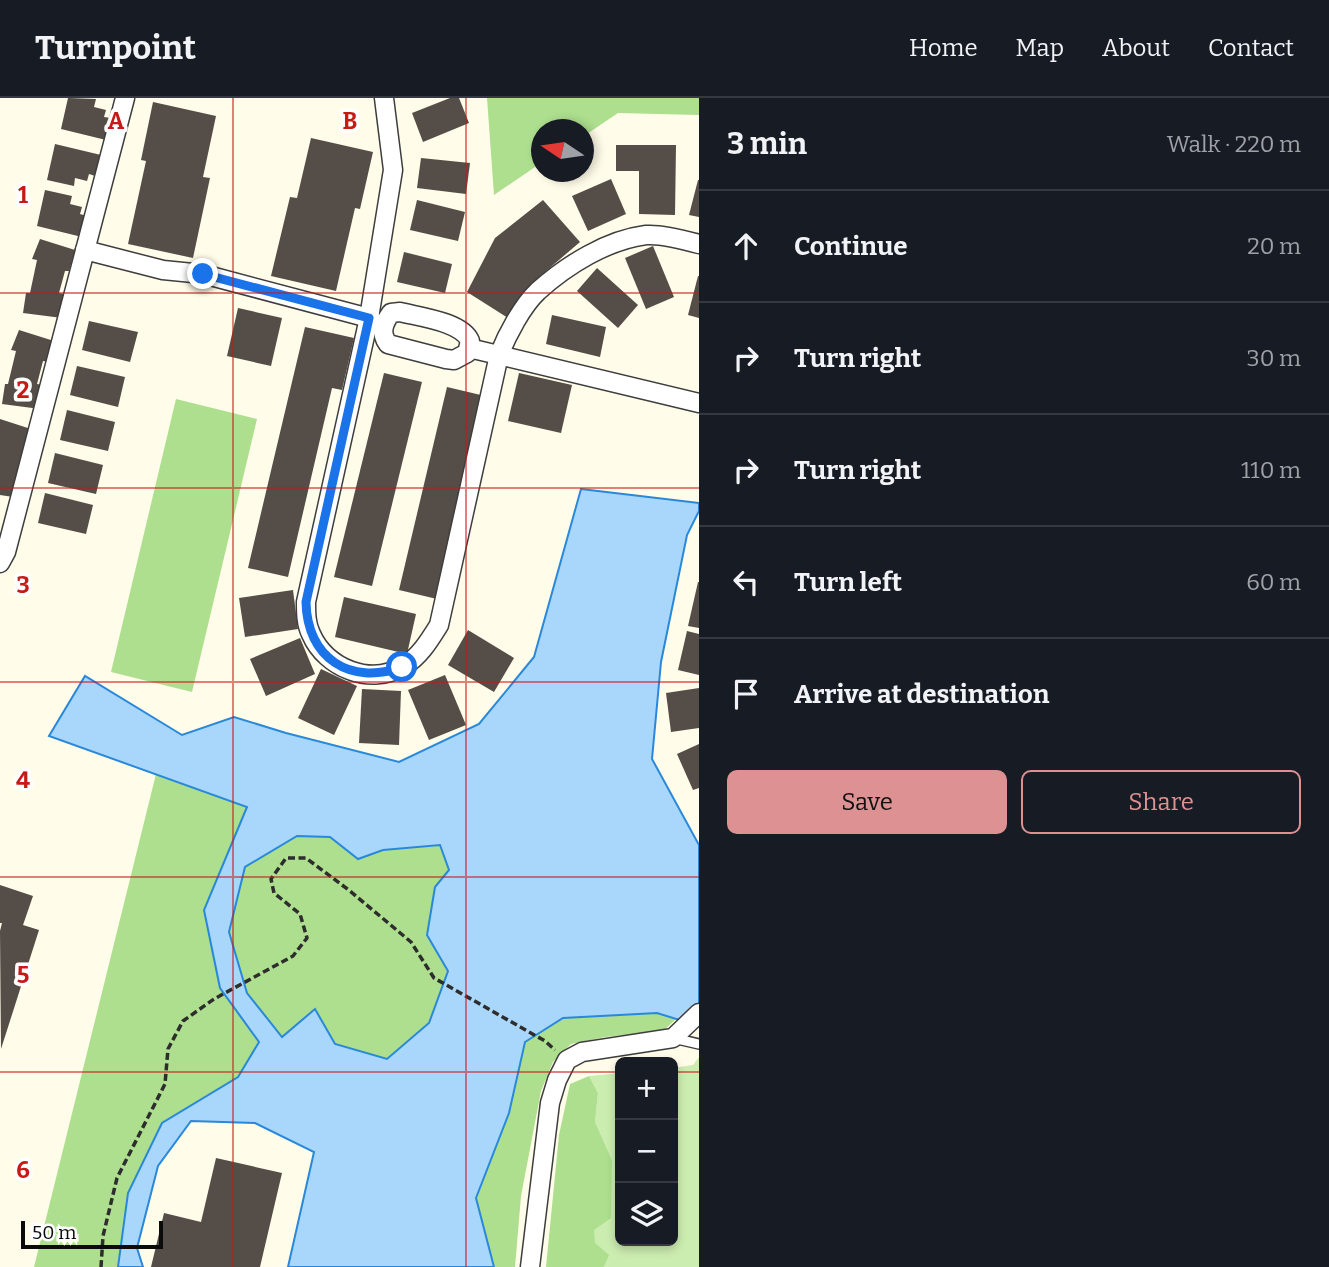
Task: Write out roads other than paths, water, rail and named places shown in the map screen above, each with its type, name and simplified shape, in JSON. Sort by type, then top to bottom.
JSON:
[{"type":"street","points":[[0,564],[6,552],[125,98]]},
{"type":"street","points":[[384,98],[393,170],[376,324],[306,602],[306,618],[318,647],[332,662],[350,671],[385,673],[402,667],[426,647],[439,625],[499,355],[508,334],[537,292],[610,244],[649,235],[699,244]]},
{"type":"street","points":[[85,250],[163,270],[203,274],[376,324],[388,344],[446,359],[460,358],[469,348],[467,333],[458,327],[400,312],[391,313],[376,324]]},
{"type":"street","points":[[469,348],[699,403]]},
{"type":"street","points":[[530,1267],[550,1103],[567,1060],[582,1052],[679,1033],[699,1013]]},
{"type":"lane","points":[[679,1033],[699,1044]]},
{"type":"water","points":[[581,489],[699,503],[699,511],[687,535],[661,662],[652,759],[699,845],[699,1026],[657,1013],[563,1018],[525,1042],[509,1113],[476,1198],[494,1267],[288,1267],[314,1152],[255,1123],[191,1121],[158,1166],[137,1248],[143,1267],[118,1267],[128,1193],[162,1123],[238,1077],[259,1042],[220,988],[204,910],[247,807],[49,736],[85,676],[182,735],[234,717],[399,762],[479,724],[534,657]],"holes":[[[297,836],[330,837],[358,859],[383,850],[440,845],[449,870],[435,887],[427,935],[448,971],[429,1023],[387,1059],[335,1044],[315,1009],[282,1037],[247,993],[229,932],[245,867]]]}]
